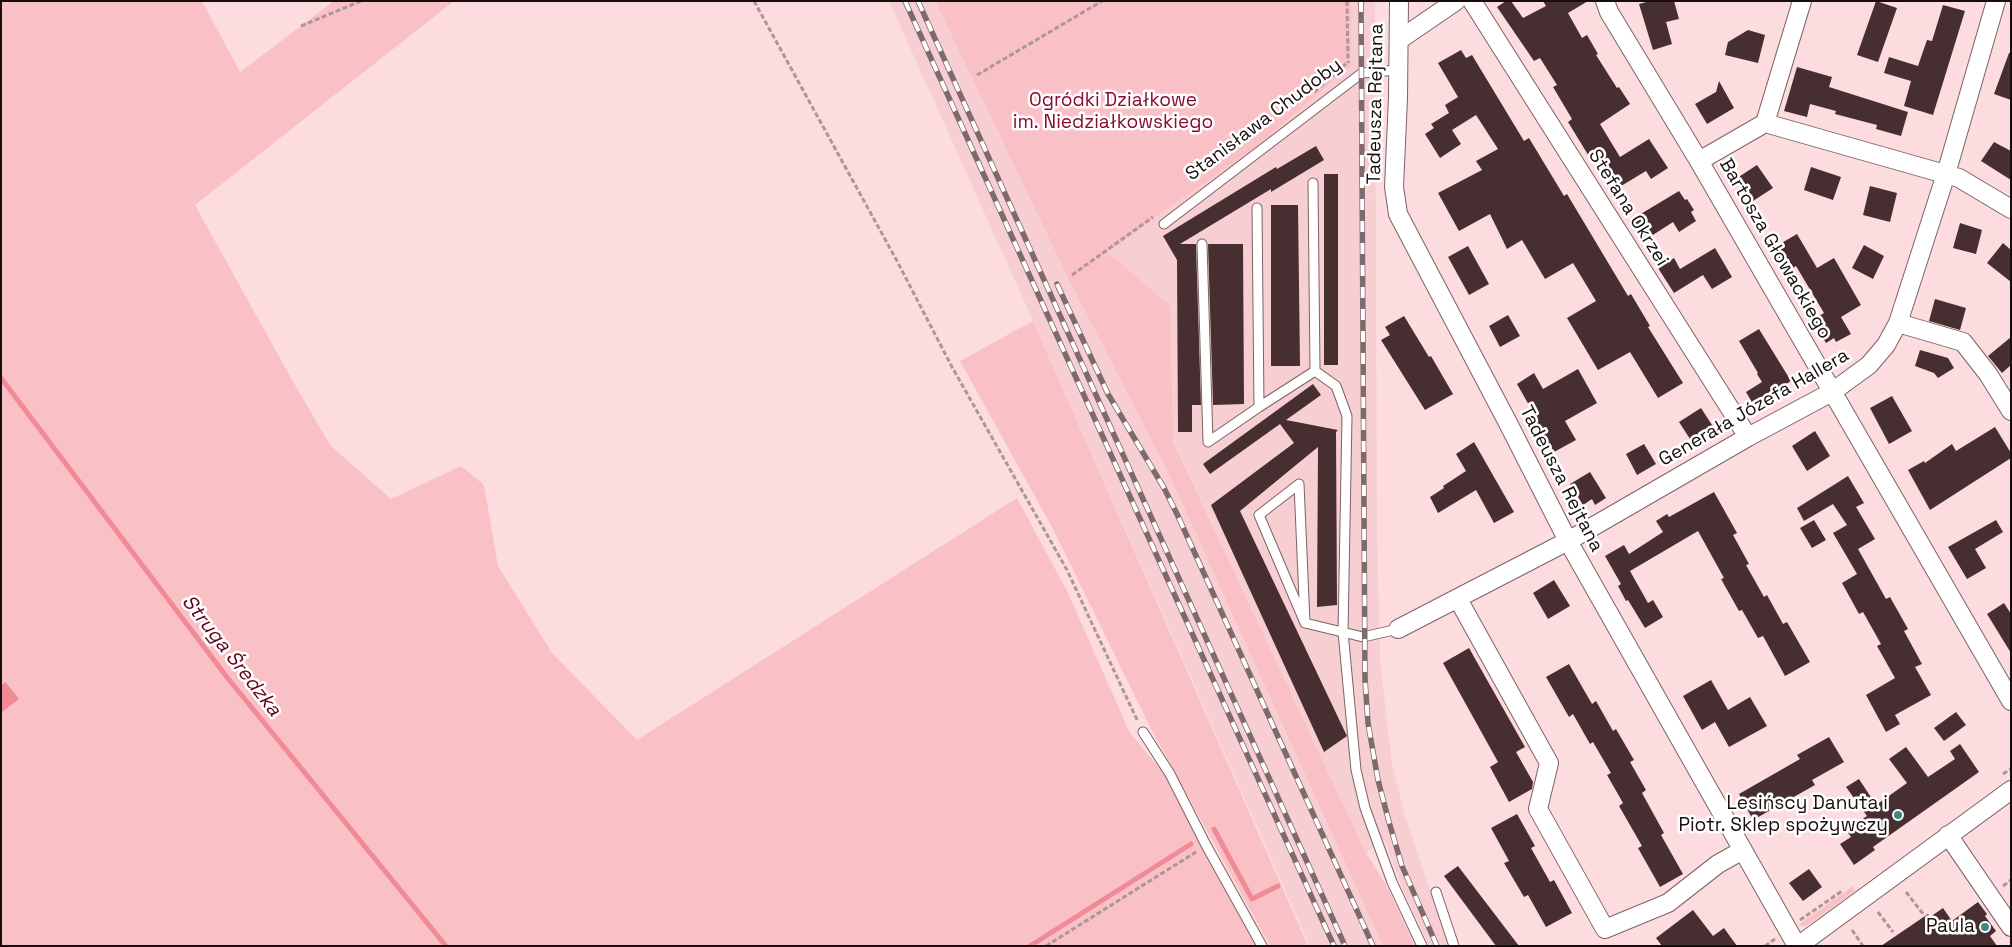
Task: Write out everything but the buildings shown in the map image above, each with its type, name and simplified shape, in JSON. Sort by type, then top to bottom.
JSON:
[{"type":"street","name":"Tadeusza Rejtana","points":[[1399,1],[1394,187],[1398,214],[1568,541],[1797,946]]},
{"type":"street","points":[[1399,40],[1456,1]]},
{"type":"street","name":"Stefana Okrzei","points":[[1472,1],[1748,437]]},
{"type":"street","name":"Bartosza Głowackiego","points":[[1605,1],[1609,12],[1699,161],[2011,702]]},
{"type":"street","points":[[1699,161],[1765,122],[1802,1]]},
{"type":"street","name":"Generała Józefa Hallera","points":[[1398,629],[1568,541],[1748,437],[1832,392],[1869,365],[1886,345],[1898,323],[1946,174],[1996,1]]},
{"type":"street","points":[[1765,122],[1959,178],[2011,209]]},
{"type":"street","points":[[1898,323],[1963,342],[1988,374],[2011,411]]},
{"type":"street","points":[[1458,599],[1549,763],[1538,809],[1605,929],[1668,903],[1718,864],[1743,850]]},
{"type":"street","points":[[1797,946],[2011,790]]},
{"type":"street","points":[[1948,835],[2011,927]]},
{"type":"lane","name":"Stanisława Chudoby","points":[[1164,224],[1362,73],[1398,70]]},
{"type":"lane","points":[[1313,183],[1315,371]]},
{"type":"lane","points":[[1257,208],[1259,407]]},
{"type":"lane","points":[[1202,244],[1208,442],[1315,371]]},
{"type":"lane","points":[[1315,371],[1336,386],[1347,416],[1343,632],[1356,770],[1365,808],[1392,882],[1422,946]]},
{"type":"lane","points":[[1299,484],[1300,514],[1305,623],[1259,515],[1299,484]]},
{"type":"lane","points":[[1305,623],[1363,637],[1398,629]]},
{"type":"lane","points":[[1143,732],[1170,774],[1206,845],[1262,946]]},
{"type":"lane","points":[[1436,892],[1454,946]]},
{"type":"path","points":[[301,26],[361,1]]},
{"type":"path","points":[[754,1],[892,252],[952,367],[1067,570],[1143,732]]},
{"type":"path","points":[[977,75],[1102,1]]},
{"type":"path","points":[[1347,1],[1347,63],[1362,73]]},
{"type":"path","points":[[1046,946],[1206,845]]},
{"type":"path","points":[[1906,892],[1924,915]]},
{"type":"path","points":[[1878,912],[1893,932]]},
{"type":"path","points":[[1852,930],[1863,946]]},
{"type":"shaded area","points":[[889,1],[935,1],[1070,282],[1166,468],[1383,946],[1310,946]]},
{"type":"shaded area","points":[[1351,1],[1375,1],[1377,529],[1380,662],[1392,763],[1406,819],[1428,885],[1455,946],[1429,946],[1404,892],[1384,839],[1366,853],[1092,266],[1167,209],[1255,148],[1351,66]]},
{"type":"shaded area","points":[[6,682],[19,699],[1,713],[1,685]]},
{"type":"green space","points":[[1,1],[202,1],[240,72],[334,1],[454,1],[195,205],[330,445],[391,499],[461,466],[484,485],[498,566],[552,653],[637,740],[1017,498],[1067,591],[1130,733],[1167,777],[1256,946],[1,946],[1,713],[19,699],[7,682],[1,685]]},
{"type":"green space","name":"Ogródki Działkowe im. Niedziałkowskiego","points":[[935,1],[1351,1],[1351,66],[1255,148],[1167,209],[1108,253],[1170,306],[1173,441],[1366,853],[1388,888],[1415,946],[1383,946],[1166,468],[1070,282]]},
{"type":"green space","points":[[1033,321],[1308,946],[1270,946],[1151,729],[1053,529],[960,361]]},
{"type":"green space","points":[[1853,886],[1855,891],[1809,924],[1805,926],[1798,925]]},
{"type":"waterway","name":"Struga Średzka","points":[[1,378],[226,676],[446,946]]},
{"type":"waterway","points":[[1214,829],[1252,899],[1278,886]]},
{"type":"waterway","points":[[1030,946],[1191,844]]},
{"type":"railway","points":[[905,1],[1334,946]]},
{"type":"railway","points":[[918,1],[1345,946]]},
{"type":"railway","points":[[1361,1],[1365,679],[1368,723],[1378,780],[1402,866],[1437,946]]},
{"type":"railway","points":[[1057,284],[1108,394],[1164,488],[1177,514],[1373,946]]},
{"type":"place","name":"Lesińscy Danuta i Piotr. Sklep spożywczy","points":[[1898,815]]},
{"type":"place","name":"Paula","points":[[1985,927]]}]
